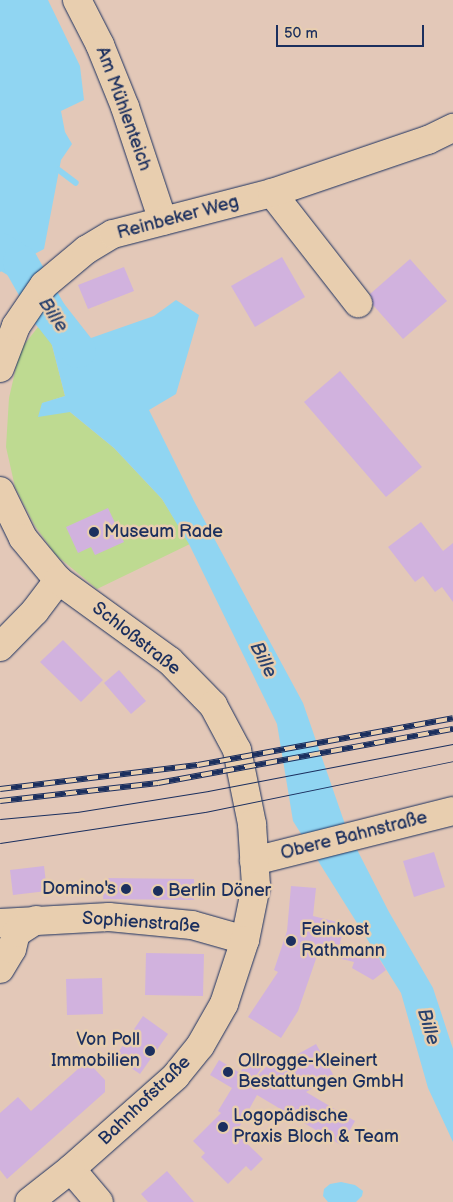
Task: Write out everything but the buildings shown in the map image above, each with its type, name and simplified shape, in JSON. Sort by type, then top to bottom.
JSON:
[{"type":"main road","name":"Am Mühlenteich","points":[[77,0],[100,45],[125,107],[163,221]]},
{"type":"main road","name":"Reinbeker Weg","points":[[0,368],[16,326],[44,285],[62,268],[113,234],[272,193],[428,140],[453,128]]},
{"type":"main road","points":[[272,193],[358,304]]},
{"type":"main road","name":"Schloßstraße","points":[[0,491],[24,538],[58,580],[170,661],[214,705],[237,750],[252,824],[254,861]]},
{"type":"main road","points":[[0,647],[35,611],[58,580]]},
{"type":"main road","name":"Obere Bahnstraße","points":[[254,861],[453,811]]},
{"type":"main road","name":"Bahnhofstraße","points":[[29,1202],[71,1169],[176,1076],[200,1046],[224,1004],[244,940],[256,886],[254,861]]},
{"type":"main road","name":"Sophienstraße","points":[[0,923],[109,917],[171,923],[214,930],[244,940]]},
{"type":"main road","points":[[0,969],[12,949],[16,933],[36,920]]},
{"type":"main road","points":[[71,1169],[99,1202]]},
{"type":"green space","points":[[45,318],[65,396],[43,403],[70,412],[114,448],[162,499],[190,544],[97,589],[56,555],[35,526],[15,487],[6,447],[9,398],[20,350]]},
{"type":"water","points":[[0,0],[48,0],[80,66],[84,100],[61,111],[65,132],[72,144],[61,160],[44,249],[0,272]]},
{"type":"water","points":[[176,300],[199,315],[176,394],[149,410],[194,501],[303,703],[347,830],[389,912],[433,988],[453,1049],[453,1142],[428,1088],[401,993],[293,821],[277,724],[189,544],[162,499],[114,448],[70,412],[38,417],[42,403],[65,396],[45,318],[53,308],[78,333],[91,338],[154,316]]},
{"type":"water","points":[[341,1182],[355,1185],[363,1191],[362,1196],[356,1202],[328,1202],[323,1196],[324,1189],[330,1184]]},
{"type":"waterway","points":[[59,170],[76,183]]},
{"type":"waterway","name":"Bille","points":[[0,250],[20,262],[49,313],[78,350]]},
{"type":"tram line","points":[[0,819],[77,812],[208,791],[453,744]]},
{"type":"tram line","points":[[0,843],[205,812],[453,761]]},
{"type":"railway","points":[[0,789],[198,765],[453,718]]},
{"type":"railway","points":[[0,801],[158,783],[453,729]]},
{"type":"place","name":"Museum Rade","points":[[94,532]]},
{"type":"place","name":"Domino's","points":[[126,889]]},
{"type":"place","name":"Berlin Döner","points":[[158,891]]},
{"type":"place","name":"Feinkost Rathmann","points":[[291,941]]},
{"type":"place","name":"Von Poll Immobilien","points":[[150,1051]]},
{"type":"place","name":"Ollrogge-Kleinert Bestattungen GmbH","points":[[228,1072]]},
{"type":"place","name":"Logopädische Praxis Bloch & Team","points":[[223,1127]]}]
